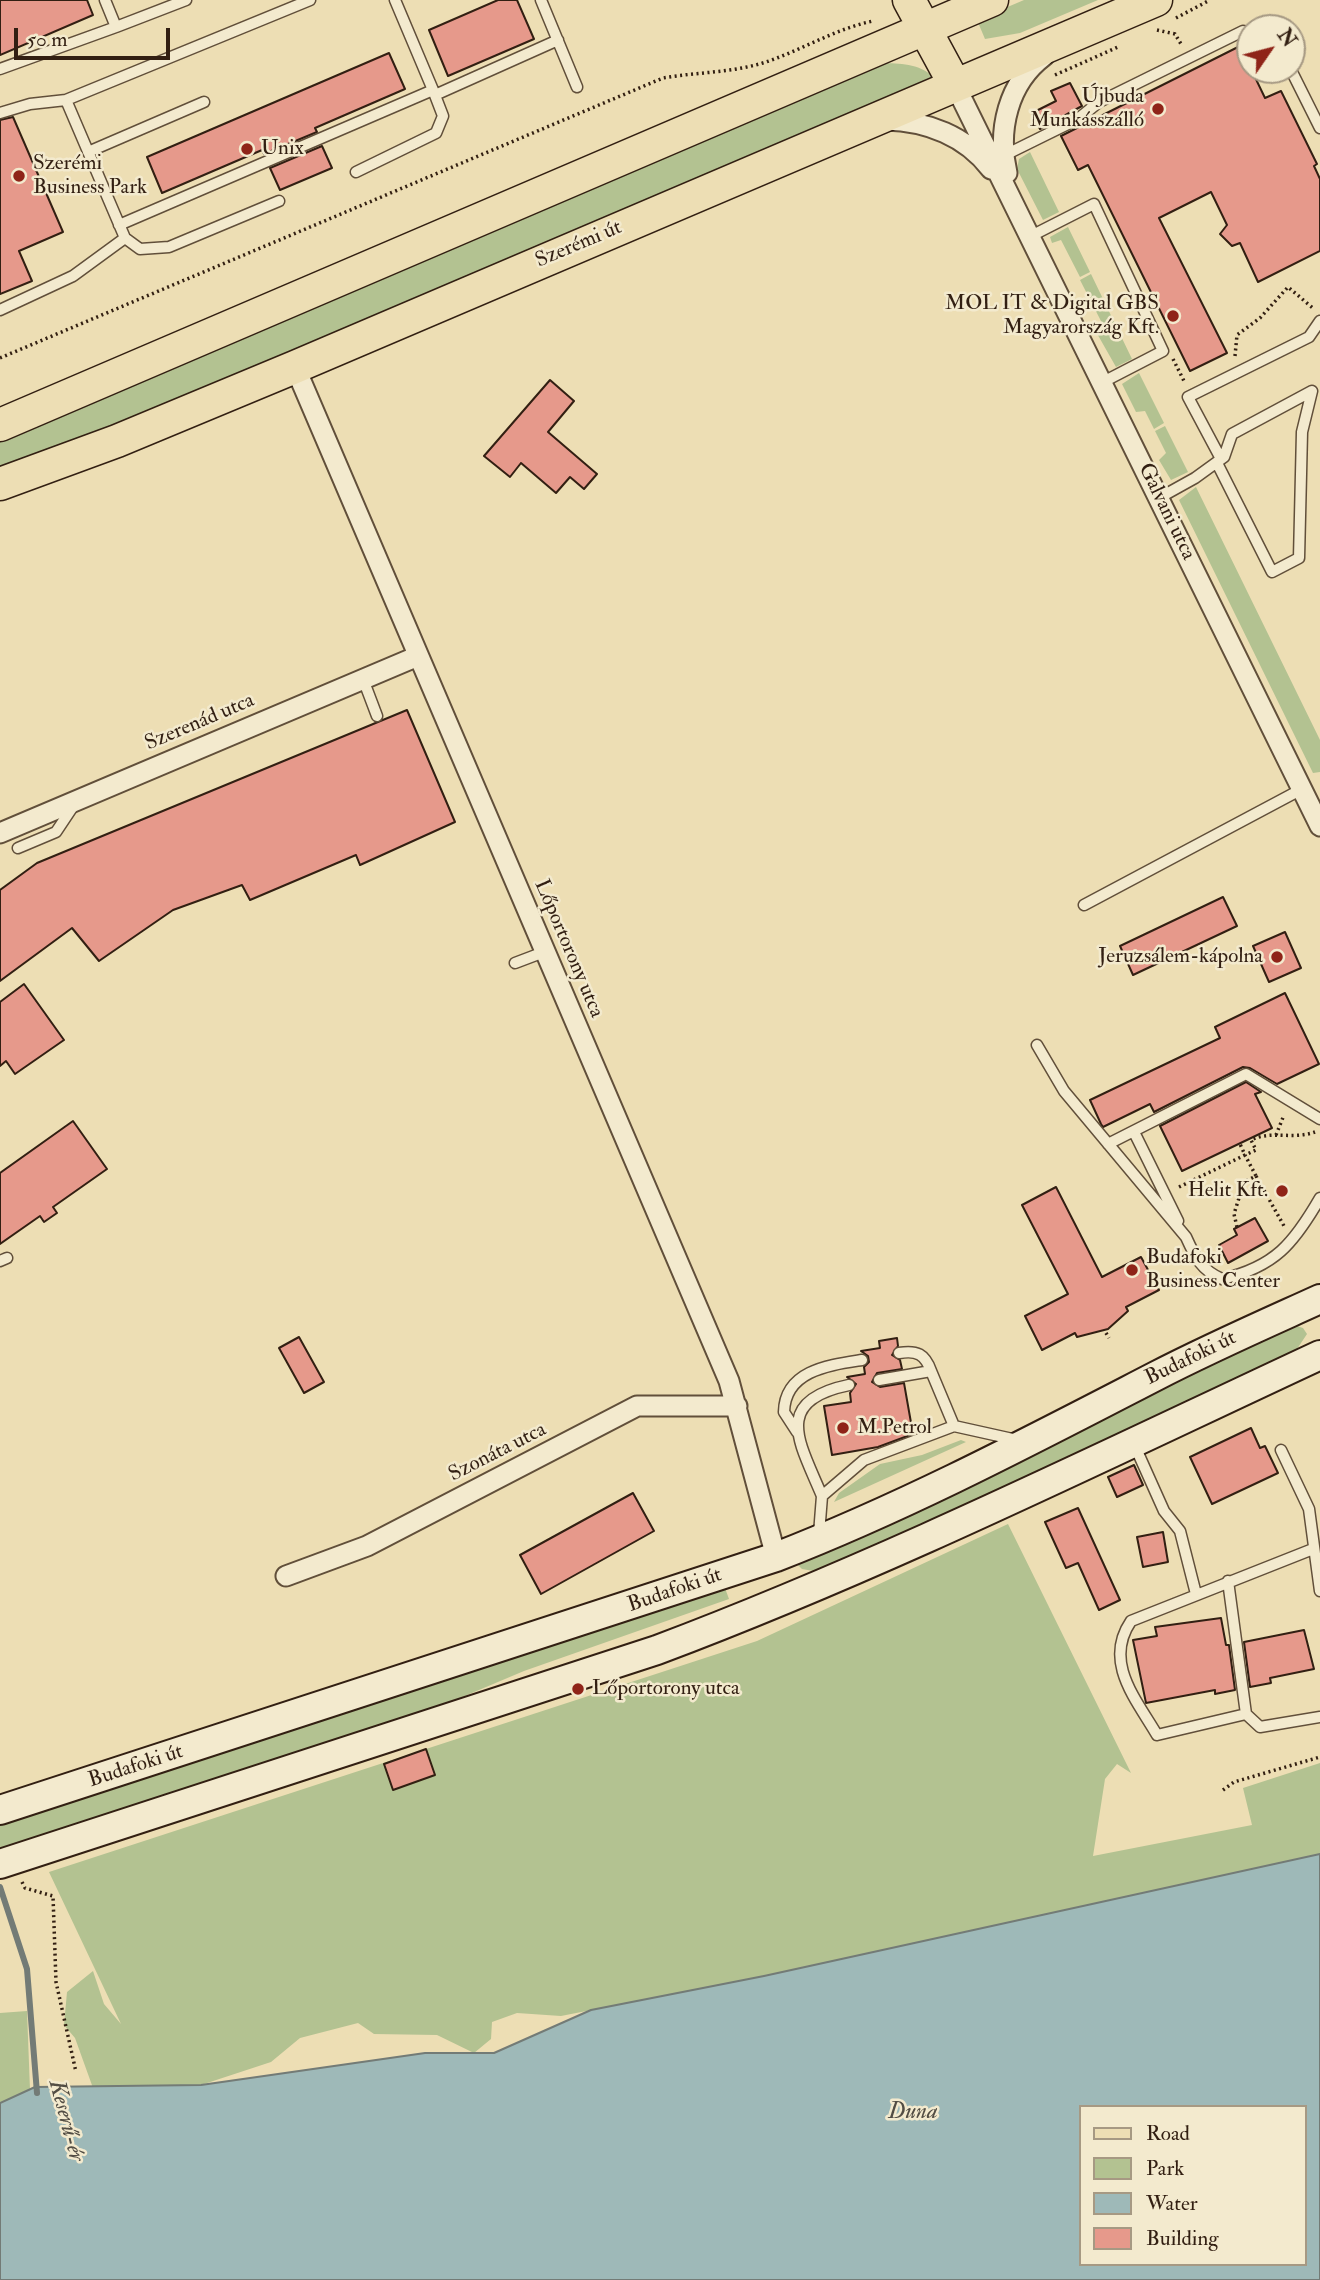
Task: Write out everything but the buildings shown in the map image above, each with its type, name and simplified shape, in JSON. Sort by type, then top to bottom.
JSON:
[{"type":"main road","points":[[0,425],[915,12],[992,0]]},
{"type":"main road","name":"Galvani utca","points":[[915,12],[955,85]]},
{"type":"main road","name":"Szerémi út","points":[[0,484],[117,441],[295,367],[1068,38],[1158,14]]},
{"type":"main road","name":"Budafoki út","points":[[0,1810],[818,1541],[1027,1443],[1156,1376],[1319,1302]]},
{"type":"main road","points":[[6,1863],[657,1650],[787,1600],[1320,1355]]},
{"type":"main road","points":[[776,1557],[787,1600]]},
{"type":"street","name":"Galvani utca","points":[[1012,198],[1003,156],[1008,109],[1017,86],[1037,61],[1068,38]]},
{"type":"street","name":"Galvani utca","points":[[955,85],[1320,826]]},
{"type":"street","name":"Galvani utca","points":[[872,120],[902,120],[930,126],[955,137],[988,165],[1012,198]]},
{"type":"street","name":"Lőportorony utca","points":[[295,367],[737,1406],[776,1557]]},
{"type":"street","name":"Szerenád utca","points":[[0,833],[418,656]]},
{"type":"street","name":"Szonáta utca","points":[[286,1576],[367,1546],[637,1406],[737,1406]]},
{"type":"lane","points":[[105,0],[116,27]]},
{"type":"lane","points":[[0,69],[186,0]]},
{"type":"lane","points":[[0,113],[30,104],[66,100],[310,0]]},
{"type":"lane","points":[[356,172],[436,133],[443,116],[395,0]]},
{"type":"lane","points":[[541,0],[577,87]]},
{"type":"lane","points":[[1003,156],[1078,119],[1099,102],[1236,34]]},
{"type":"lane","points":[[119,225],[558,40]]},
{"type":"lane","points":[[1298,84],[1320,128]]},
{"type":"lane","points":[[66,100],[125,238],[140,249],[169,247],[279,201]]},
{"type":"lane","points":[[88,152],[204,102]]},
{"type":"lane","points":[[1031,236],[1094,204],[1163,351],[1103,383]]},
{"type":"lane","points":[[0,310],[73,276],[125,238]]},
{"type":"lane","points":[[1160,498],[1219,461],[1232,434],[1312,391],[1302,432],[1299,558],[1272,572],[1219,461],[1188,397],[1309,337],[1320,321]]},
{"type":"lane","points":[[363,679],[377,716]]},
{"type":"lane","points":[[1084,905],[1302,789]]},
{"type":"lane","points":[[18,848],[57,832],[78,799]]},
{"type":"lane","points":[[515,963],[544,952]]},
{"type":"lane","points":[[1037,1045],[1064,1091],[1186,1237]]},
{"type":"lane","points":[[1108,1144],[1247,1074],[1320,1119]]},
{"type":"lane","points":[[1134,1132],[1199,1264],[1222,1279],[1268,1262],[1292,1242],[1320,1198]]},
{"type":"lane","points":[[899,1353],[916,1352],[923,1355],[954,1426]]},
{"type":"lane","points":[[818,1541],[822,1496],[784,1406],[798,1381],[820,1367],[862,1360]]},
{"type":"lane","points":[[879,1380],[931,1371]]},
{"type":"lane","points":[[797,1432],[806,1401],[814,1394],[849,1385]]},
{"type":"lane","points":[[822,1496],[864,1460],[954,1426],[1027,1443]]},
{"type":"lane","points":[[1132,1441],[1164,1511],[1180,1531],[1196,1594]]},
{"type":"lane","points":[[1281,1450],[1316,1522],[1313,1549],[1320,1591]]},
{"type":"lane","points":[[1246,1714],[1157,1735],[1122,1676],[1121,1646],[1131,1622],[1313,1549]]},
{"type":"lane","points":[[1228,1581],[1246,1714],[1260,1727],[1320,1717]]},
{"type":"path","points":[[1147,34],[1158,14],[1210,0]]},
{"type":"path","points":[[0,358],[663,78],[727,71],[763,63],[915,12]]},
{"type":"path","points":[[1158,14],[1177,37]]},
{"type":"path","points":[[1053,76],[1124,44]]},
{"type":"path","points":[[1234,366],[1237,335],[1260,318],[1288,287],[1320,314]]},
{"type":"path","points":[[1171,353],[1185,384],[1192,381]]},
{"type":"path","points":[[1276,1135],[1280,1121],[1293,1103]]},
{"type":"path","points":[[1165,1194],[1256,1150],[1251,1140],[1262,1134],[1300,1138],[1320,1130]]},
{"type":"path","points":[[1240,1144],[1292,1242]]},
{"type":"path","points":[[1237,1227],[1234,1214],[1244,1182],[1256,1175]]},
{"type":"path","points":[[1106,1333],[1109,1338]]},
{"type":"path","points":[[1223,1790],[1234,1782],[1320,1757]]},
{"type":"path","points":[[6,1863],[25,1888],[53,1895],[56,1982],[76,2072]]},
{"type":"green space","points":[[1024,0],[1098,0],[1020,33],[985,39],[977,20]]},
{"type":"green space","points":[[892,63],[916,67],[934,79],[109,432],[0,470],[0,438],[877,64]]},
{"type":"green space","points":[[1030,152],[1059,212],[1043,220],[1017,169],[1019,159]]},
{"type":"green space","points":[[1068,227],[1090,272],[1080,277],[1061,240],[1052,243],[1050,237]]},
{"type":"green space","points":[[1091,274],[1132,359],[1116,367],[1095,330],[1102,323],[1080,280]]},
{"type":"green space","points":[[1139,373],[1164,423],[1154,429],[1145,411],[1136,412],[1122,384]]},
{"type":"green space","points":[[1165,426],[1188,472],[1171,480],[1159,460],[1166,453],[1155,431]]},
{"type":"green space","points":[[1196,487],[1320,740],[1320,772],[1313,773],[1179,500]]},
{"type":"green space","points":[[1294,1325],[1303,1328],[1307,1334],[1295,1352],[819,1572],[802,1569],[796,1563],[1087,1427],[1195,1371]]},
{"type":"green space","points":[[961,1440],[966,1442],[834,1502],[839,1493],[880,1464],[922,1455]]},
{"type":"green space","points":[[1008,1524],[1131,1773],[1117,1764],[1105,1779],[1093,1856],[1252,1825],[1243,1788],[1320,1763],[1320,1854],[764,1976],[561,2016],[517,2013],[492,2022],[491,2039],[474,2053],[437,2035],[374,2034],[358,2023],[300,2038],[271,2062],[201,2085],[93,2088],[75,2038],[64,2025],[67,1992],[93,1971],[104,2004],[121,2024],[49,1872],[757,1641]]},
{"type":"green space","points":[[725,1588],[729,1599],[524,1671],[422,1714],[0,1851],[0,1823]]},
{"type":"green space","points":[[27,2011],[30,2090],[0,2103],[0,2013]]},
{"type":"water","name":"Duna","points":[[1320,1854],[1320,2280],[0,2280],[0,2103],[35,2087],[201,2085],[425,2053],[494,2053],[591,2010],[764,1976]]},
{"type":"waterway","name":"Keserű-ér","points":[[0,1887],[27,1969],[37,2093]]},
{"type":"place","name":"Újbuda Munkásszálló","points":[[1158,109]]},
{"type":"place","name":"Unix","points":[[247,149]]},
{"type":"place","name":"Szerémi Business Park","points":[[19,176]]},
{"type":"place","name":"MOL IT & Digital GBS Magyarország Kft.","points":[[1173,316]]},
{"type":"place","name":"Jeruzsálem-kápolna","points":[[1277,957]]},
{"type":"place","name":"Helit Kft.","points":[[1282,1191]]},
{"type":"place","name":"Budafoki Business Center","points":[[1132,1270]]},
{"type":"place","name":"M.Petrol","points":[[843,1428]]},
{"type":"place","name":"Lőportorony utca","points":[[578,1689]]}]
